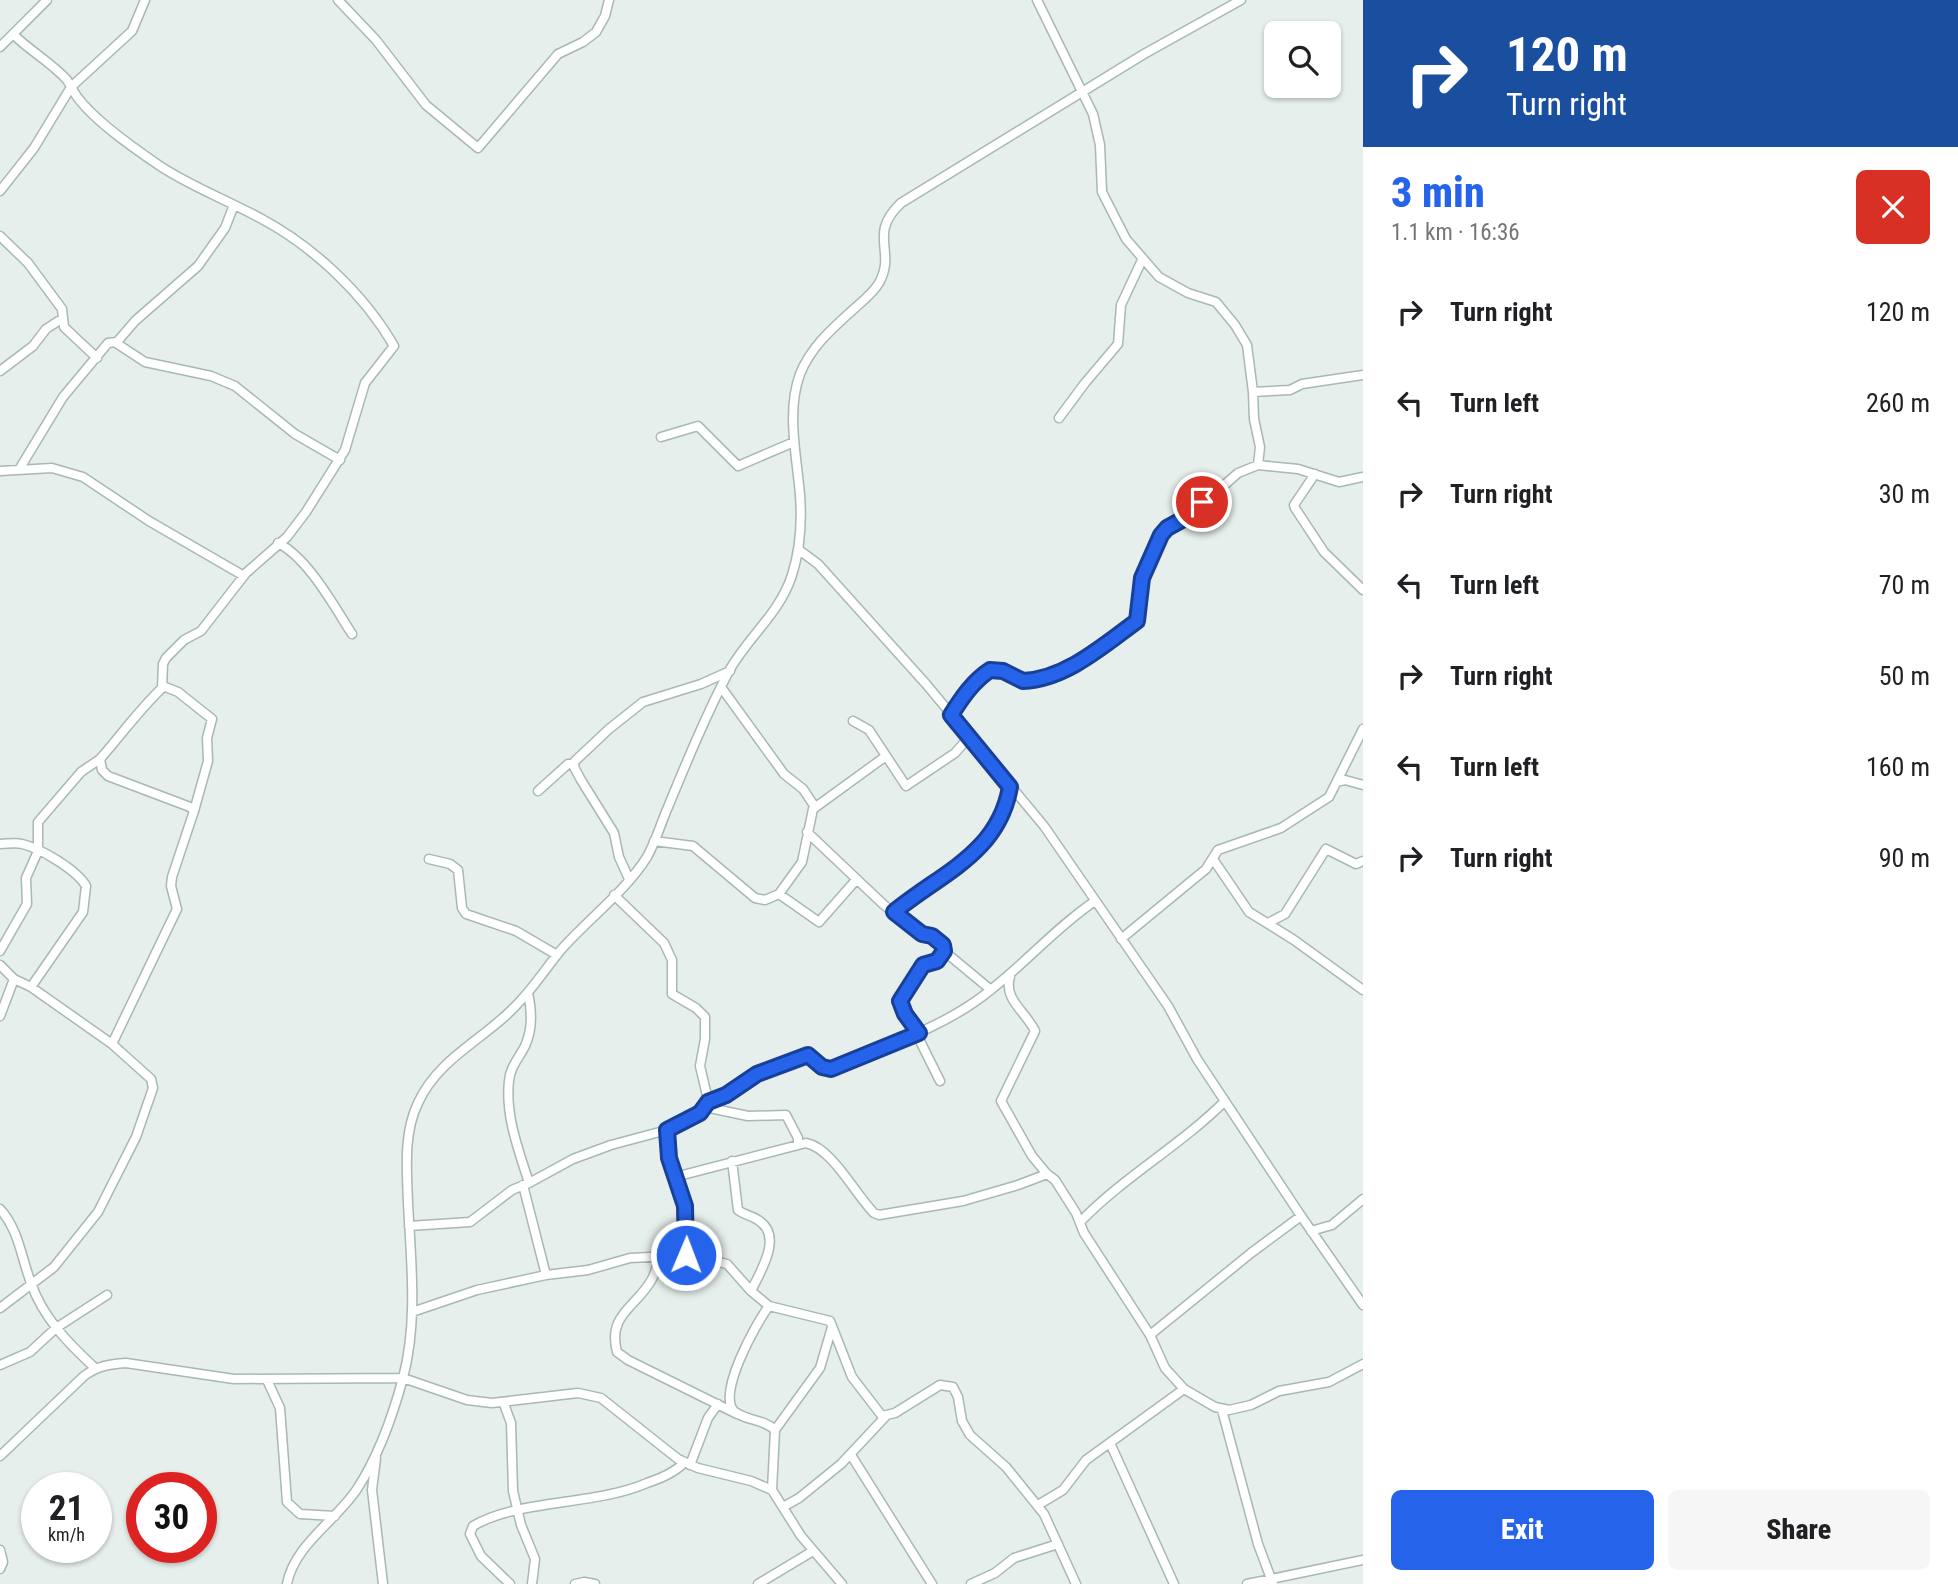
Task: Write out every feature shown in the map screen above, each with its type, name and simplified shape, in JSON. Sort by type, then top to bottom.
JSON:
[{"type":"street","points":[[0,47],[47,0]]},
{"type":"street","points":[[0,191],[29,156],[71,87],[132,31],[145,0]]},
{"type":"street","points":[[338,0],[376,40],[426,105],[478,148],[558,54],[583,42],[596,32],[605,16],[609,0]]},
{"type":"street","points":[[1037,0],[1083,92],[1098,130],[1102,192],[1117,224],[1142,260],[1159,277],[1220,306],[1247,345],[1254,419],[1260,447],[1258,465]]},
{"type":"street","points":[[287,1584],[295,1560],[356,1490],[376,1451],[403,1378],[411,1341],[412,1312],[408,1143],[419,1100],[442,1069],[503,1020],[528,993],[557,955],[629,879],[654,841],[721,687],[781,600],[799,550],[800,495],[794,442],[796,397],[801,372],[819,342],[872,293],[880,282],[885,266],[882,232],[889,215],[901,203],[1144,54],[1241,0]]},
{"type":"street","points":[[0,951],[27,904],[26,878],[38,851],[38,825],[41,818],[81,772],[100,759],[124,733],[136,714],[163,686],[163,664],[166,658],[184,640],[201,631],[244,576],[287,537],[306,512],[340,460],[353,429],[364,385],[394,346],[368,309],[316,257],[287,234],[161,167],[105,125],[76,97],[71,87],[14,35]]},
{"type":"street","points":[[116,343],[135,321],[198,266],[221,234],[234,211],[234,205]]},
{"type":"street","points":[[0,236],[62,309],[64,327],[97,358]]},
{"type":"street","points":[[1059,418],[1118,344],[1121,305],[1142,260]]},
{"type":"street","points":[[0,371],[33,346],[46,330],[63,318]]},
{"type":"street","points":[[20,468],[63,397],[108,342],[116,343],[145,362],[211,376],[235,386],[295,434],[340,460]]},
{"type":"street","points":[[1253,392],[1290,390],[1302,384],[1363,376]]},
{"type":"street","points":[[661,437],[698,426],[738,466],[794,442]]},
{"type":"street","points":[[951,715],[969,689],[990,670],[1003,671],[1023,681],[1054,674],[1091,654],[1137,621],[1142,578],[1161,535],[1167,528],[1189,516],[1238,473],[1258,465],[1292,467],[1339,482],[1363,477]]},
{"type":"street","points":[[0,471],[52,468],[92,481],[149,521],[244,576]]},
{"type":"street","points":[[1315,474],[1294,505],[1295,508],[1324,552],[1363,590]]},
{"type":"street","points":[[278,544],[291,552],[328,595],[352,634]]},
{"type":"street","points":[[799,550],[818,564],[926,684],[1038,818],[1168,1006],[1197,1059],[1311,1231],[1360,1293],[1363,1305]]},
{"type":"street","points":[[538,791],[568,764],[574,764],[592,743],[642,702],[701,684],[730,671]]},
{"type":"street","points":[[112,1044],[177,909],[172,877],[208,761],[207,738],[212,719],[178,692],[163,686]]},
{"type":"street","points":[[721,687],[786,777],[803,789],[815,807]]},
{"type":"street","points":[[853,721],[869,730],[900,779],[909,786],[955,753],[969,737]]},
{"type":"street","points":[[1121,939],[1188,885],[1221,848],[1281,828],[1329,797],[1363,729]]},
{"type":"street","points":[[654,841],[693,846],[755,898],[765,900],[779,894],[802,862],[815,807],[886,756]]},
{"type":"street","points":[[100,759],[102,770],[108,776],[190,807],[194,811]]},
{"type":"street","points":[[574,764],[614,833],[629,879]]},
{"type":"street","points":[[1337,782],[1345,780],[1363,785]]},
{"type":"street","points":[[894,912],[956,867],[990,837],[1008,802],[1010,787]]},
{"type":"street","points":[[807,832],[856,880],[922,934],[940,942],[944,951],[991,990]]},
{"type":"street","points":[[0,844],[20,843],[38,851],[78,875],[86,886],[83,912],[32,987]]},
{"type":"street","points":[[1268,923],[1285,914],[1326,849],[1356,864],[1363,860]]},
{"type":"street","points":[[429,859],[458,870],[462,908],[466,914],[516,931],[557,955]]},
{"type":"street","points":[[1213,859],[1246,908],[1363,990]]},
{"type":"street","points":[[779,894],[820,922],[856,880]]},
{"type":"street","points":[[614,895],[664,943],[672,960],[672,994],[696,1008],[705,1017],[700,1066],[706,1104]]},
{"type":"street","points":[[409,1226],[470,1222],[512,1190],[583,1155],[667,1130],[700,1113],[706,1104],[726,1095],[757,1074],[791,1059],[808,1055],[822,1067],[831,1069],[947,1020],[1010,977],[1054,932],[1095,901]]},
{"type":"street","points":[[940,1081],[919,1033],[905,1014],[900,1001],[923,965],[937,961],[944,951]]},
{"type":"street","points":[[0,965],[14,979],[32,987],[112,1044],[151,1079],[153,1092],[136,1137],[98,1212],[45,1276],[30,1282],[0,1308]]},
{"type":"street","points":[[1010,977],[1007,986],[1010,995],[1035,1031],[1001,1101],[1032,1156],[1055,1180],[1082,1221],[1084,1233],[1150,1335],[1165,1368],[1184,1389],[1222,1410],[1251,1405],[1279,1391],[1329,1382],[1363,1364]]},
{"type":"street","points":[[0,1016],[14,979]]},
{"type":"street","points":[[528,993],[532,1022],[525,1046],[516,1059],[509,1081],[514,1138],[547,1275]]},
{"type":"street","points":[[1082,1221],[1100,1201],[1196,1128],[1225,1101]]},
{"type":"street","points":[[706,1104],[748,1116],[786,1115],[798,1138],[798,1144]]},
{"type":"street","points":[[667,1130],[667,1148],[685,1206],[686,1255]]},
{"type":"street","points":[[675,1177],[798,1144],[814,1144],[826,1153],[852,1190],[876,1215],[963,1201],[1047,1174]]},
{"type":"street","points":[[732,1161],[738,1210],[760,1221],[770,1238],[767,1254],[751,1292]]},
{"type":"street","points":[[1311,1231],[1332,1225],[1363,1199]]},
{"type":"street","points":[[0,1209],[16,1234],[30,1282],[39,1302],[56,1328],[95,1368]]},
{"type":"street","points":[[1150,1335],[1301,1216]]},
{"type":"street","points":[[412,1312],[477,1290],[547,1275],[588,1270],[630,1258],[686,1255],[727,1264],[751,1292],[769,1307],[830,1321],[852,1377],[874,1408],[884,1417]]},
{"type":"street","points":[[660,1257],[653,1278],[617,1322],[617,1352],[737,1414],[770,1425],[775,1430]]},
{"type":"street","points":[[0,1365],[30,1352],[56,1328],[107,1295]]},
{"type":"street","points":[[737,1414],[730,1401],[740,1357],[749,1336],[769,1307]]},
{"type":"street","points":[[772,1490],[775,1430],[820,1368],[832,1326]]},
{"type":"street","points":[[0,1455],[95,1368],[126,1363],[234,1380],[403,1378],[467,1400],[504,1404],[521,1399],[578,1393],[601,1398],[687,1463],[751,1481],[772,1490],[813,1551],[842,1584]]},
{"type":"street","points":[[267,1380],[280,1408],[287,1502],[300,1514],[335,1516]]},
{"type":"street","points":[[783,1507],[799,1498],[851,1455],[884,1417],[940,1385],[949,1385],[958,1397],[962,1421],[970,1435],[1006,1467],[1033,1503],[1038,1505],[1052,1528],[1076,1584]]},
{"type":"street","points":[[1038,1505],[1063,1490],[1080,1465],[1184,1389]]},
{"type":"street","points":[[504,1404],[510,1423],[510,1471],[517,1511],[535,1559],[532,1584]]},
{"type":"street","points":[[510,1584],[481,1556],[473,1542],[471,1529],[491,1517],[615,1495],[674,1471],[687,1463],[708,1418],[718,1404]]},
{"type":"street","points":[[1222,1410],[1272,1582]]},
{"type":"street","points":[[1110,1443],[1174,1584]]},
{"type":"street","points":[[376,1451],[372,1490],[383,1584]]},
{"type":"street","points":[[851,1455],[932,1584]]},
{"type":"street","points":[[971,1584],[995,1573],[1014,1558],[1058,1544]]},
{"type":"street","points":[[0,1550],[4,1563],[0,1569]]},
{"type":"street","points":[[758,1584],[813,1551]]},
{"type":"street","points":[[1247,1584],[1272,1582],[1363,1560]]},
{"type":"street","points":[[575,1584],[595,1584]]},
{"type":"route","points":[[686,1255],[685,1206],[671,1168],[666,1142],[667,1130],[700,1113],[708,1102],[791,1059],[808,1055],[822,1067],[831,1069],[919,1033],[902,1009],[900,1001],[923,965],[937,961],[944,951],[943,945],[932,936],[922,934],[894,912],[956,867],[990,837],[1008,802],[1010,787],[951,715],[954,709],[969,689],[990,670],[999,669],[1023,681],[1054,674],[1091,654],[1137,621],[1142,578],[1161,535],[1167,528],[1189,516],[1202,502]]}]
